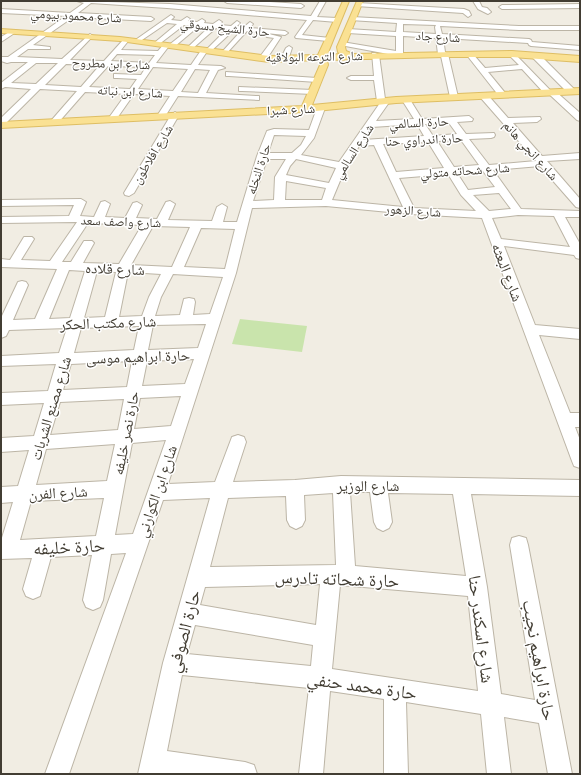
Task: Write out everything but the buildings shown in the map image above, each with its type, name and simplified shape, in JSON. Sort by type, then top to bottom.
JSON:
[{"type":"main road","points":[[306,108],[324,63],[322,53],[345,2],[359,3],[342,44],[342,52],[350,56]]},
{"type":"main road","name":"شارع الترعه البولاقيه","points":[[1,31],[44,34],[89,34],[123,40],[224,53],[258,55],[271,68],[285,58],[398,54],[512,54],[580,59]]},
{"type":"main road","name":"شارع شبرا","points":[[1,124],[321,108],[384,101],[454,96],[576,91]]},
{"type":"street","points":[[74,1],[152,3],[183,8],[280,16],[290,21]]},
{"type":"street","points":[[1,65],[90,1]]},
{"type":"street","points":[[163,11],[178,1]]},
{"type":"street","points":[[137,41],[192,1]]},
{"type":"street","points":[[156,44],[210,1]]},
{"type":"street","points":[[112,119],[159,53],[226,1],[302,3]]},
{"type":"street","points":[[323,1],[300,34],[329,37]]},
{"type":"street","points":[[436,1],[439,36],[454,96]]},
{"type":"street","points":[[476,1],[480,8],[485,8],[490,14],[480,22]]},
{"type":"street","points":[[496,1],[514,21],[530,43],[536,55],[576,91]]},
{"type":"street","points":[[556,1],[579,8]]},
{"type":"street","points":[[105,22],[130,2]]},
{"type":"street","points":[[190,48],[241,2]]},
{"type":"street","points":[[160,116],[206,50],[232,28],[257,2]]},
{"type":"street","points":[[86,20],[110,3]]},
{"type":"street","points":[[134,18],[152,3]]},
{"type":"street","points":[[224,53],[269,3]]},
{"type":"street","points":[[290,3],[276,21],[265,23],[311,20],[336,22]]},
{"type":"street","points":[[290,21],[302,3]]},
{"type":"street","points":[[359,3],[401,4],[437,9],[454,7],[466,11],[471,15],[461,15]]},
{"type":"street","points":[[342,44],[398,54],[401,4]]},
{"type":"street","points":[[2,12],[16,5]]},
{"type":"street","points":[[502,7],[542,10],[579,8]]},
{"type":"street","points":[[524,11],[529,16]]},
{"type":"street","name":"شارع محمود بيومي","points":[[2,12],[151,19]]},
{"type":"street","points":[[138,27],[157,15]]},
{"type":"street","points":[[352,19],[438,23],[514,21],[539,28],[578,28]]},
{"type":"street","points":[[552,20],[560,28]]},
{"type":"street","points":[[572,20],[578,28]]},
{"type":"street","name":"حارة الشيخ دسوقي","points":[[166,21],[246,29],[269,36],[285,33]]},
{"type":"street","points":[[480,22],[480,39],[483,54]]},
{"type":"street","points":[[534,22],[539,28]]},
{"type":"street","points":[[571,36],[578,28]]},
{"type":"street","points":[[54,122],[116,52],[123,40],[132,31]]},
{"type":"street","name":"شارع جاد","points":[[348,31],[374,36],[400,34],[439,36],[580,48]]},
{"type":"street","points":[[1,40],[13,32]]},
{"type":"street","points":[[1,124],[39,87],[89,34]]},
{"type":"street","points":[[258,55],[278,37],[269,36]]},
{"type":"street","points":[[2,86],[45,48],[26,47]]},
{"type":"street","points":[[285,58],[290,48]]},
{"type":"street","points":[[116,52],[159,53]]},
{"type":"street","points":[[470,54],[502,94]]},
{"type":"street","points":[[512,54],[549,92],[580,118]]},
{"type":"street","points":[[375,55],[378,78],[384,101]]},
{"type":"street","name":"شارع ابن مطروح","points":[[1,58],[9,59],[34,57],[64,61],[218,68],[201,95]]},
{"type":"street","points":[[483,70],[524,67]]},
{"type":"street","points":[[229,74],[271,68],[317,80]]},
{"type":"street","points":[[249,112],[271,68]]},
{"type":"street","points":[[118,76],[143,77]]},
{"type":"street","points":[[351,78],[378,78]]},
{"type":"street","name":"شارع ابن نباته","points":[[2,86],[256,98]]},
{"type":"street","points":[[223,88],[312,92]]},
{"type":"street","name":"شارع انجي هانم","points":[[483,95],[506,121],[538,162],[580,205]]},
{"type":"street","name":"شارع البعثه","points":[[406,100],[465,193],[486,214],[580,462]]},
{"type":"street","name":"شارع السالمي","points":[[326,203],[331,186],[342,166],[384,101]]},
{"type":"street","points":[[279,203],[283,169],[304,147],[312,133],[321,108]]},
{"type":"street","name":"شارع افلاطون","points":[[129,193],[175,115]]},
{"type":"street","name":"حارة السالمي","points":[[370,124],[469,119]]},
{"type":"street","points":[[506,121],[537,119]]},
{"type":"street","points":[[451,120],[518,212]]},
{"type":"street","name":"حارة النخله","points":[[247,205],[270,133],[312,133]]},
{"type":"street","name":"حارة اندراوي حنا","points":[[358,143],[491,135]]},
{"type":"street","points":[[377,142],[410,211]]},
{"type":"street","points":[[262,156],[294,156],[342,166]]},
{"type":"street","name":"شارع شحاته متولي","points":[[393,175],[486,168],[580,156]]},
{"type":"street","points":[[254,181],[281,179],[331,186]]},
{"type":"street","points":[[465,193],[502,190]]},
{"type":"street","points":[[1,202],[78,201],[81,203],[79,219],[64,266],[40,324]]},
{"type":"street","name":"شارع الزهور","points":[[247,205],[326,203],[410,211],[486,214],[518,212],[580,214]]},
{"type":"street","points":[[98,220],[105,204]]},
{"type":"street","points":[[111,322],[123,268],[155,222],[170,204]]},
{"type":"street","points":[[129,221],[137,205]]},
{"type":"street","name":"شارع ابن الكوارني","points":[[57,774],[156,492],[230,273],[247,205]]},
{"type":"street","points":[[216,225],[222,207]]},
{"type":"street","points":[[558,213],[579,253]]},
{"type":"street","name":"شارع واصف سعد","points":[[1,220],[79,219],[242,226]]},
{"type":"street","name":"حارة نصر خليفه","points":[[93,600],[147,321],[155,297],[173,271],[197,224]]},
{"type":"street","points":[[5,266],[28,239]]},
{"type":"street","points":[[496,242],[579,253]]},
{"type":"street","points":[[64,266],[88,243]]},
{"type":"street","name":"شارع قلاده","points":[[5,266],[64,266],[230,273]]},
{"type":"street","name":"شارع مصنع الشربات","points":[[4,550],[24,494],[92,267]]},
{"type":"street","points":[[2,328],[22,285]]},
{"type":"street","points":[[186,320],[189,302]]},
{"type":"street","name":"شارع مكتب الحكر","points":[[2,328],[40,324],[214,319]]},
{"type":"street","points":[[530,329],[580,334]]},
{"type":"street","name":"حارة ابراهيم موسى","points":[[1,361],[203,353]]},
{"type":"street","points":[[1,399],[190,390]]},
{"type":"street","points":[[564,420],[580,420]]},
{"type":"street","points":[[1,445],[176,433]]},
{"type":"street","name":"حارة الصوفي","points":[[152,767],[174,663],[187,613],[221,490],[238,442]]},
{"type":"street","points":[[311,774],[325,637],[338,575],[341,484]]},
{"type":"street","name":"شارع الوزير","points":[[156,492],[295,488],[341,484],[580,488]]},
{"type":"street","points":[[378,485],[383,522]]},
{"type":"street","name":"شارع اسكندر حنا","points":[[461,486],[477,587],[499,774]]},
{"type":"street","points":[[295,488],[296,520]]},
{"type":"street","name":"شارع الفرن","points":[[1,495],[114,489]]},
{"type":"street","name":"حارة خليفه","points":[[4,550],[138,543]]},
{"type":"street","name":"حارة ابراهيم نجيب","points":[[519,545],[560,774]]},
{"type":"street","points":[[33,589],[44,548]]},
{"type":"street","name":"حارة شحاته تادرس","points":[[197,577],[338,575],[477,587]]},
{"type":"street","points":[[187,613],[325,637]]},
{"type":"street","name":"حارة محمد حنفي","points":[[174,663],[320,678],[549,713]]},
{"type":"street","points":[[395,690],[396,774]]},
{"type":"street","points":[[152,767],[245,774]]},
{"type":"green space","points":[[240,319],[307,326],[302,352],[232,344]]}]
